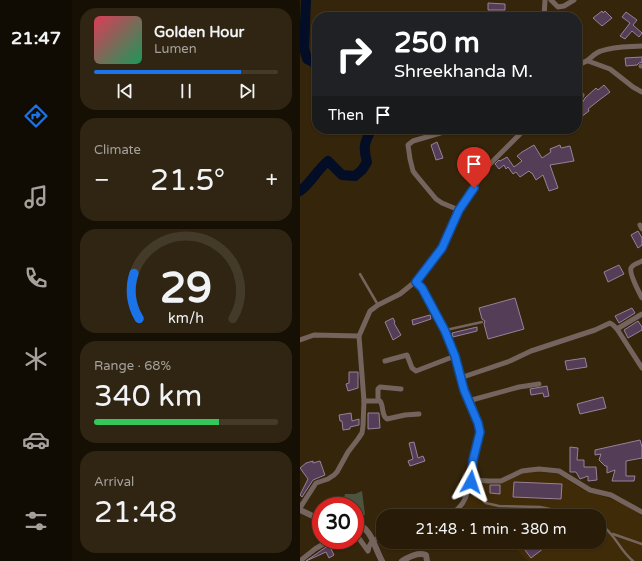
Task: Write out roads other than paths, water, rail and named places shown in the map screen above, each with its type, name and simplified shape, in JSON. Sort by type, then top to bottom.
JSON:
[{"type":"street","points":[[544,12],[545,0]]},
{"type":"street","points":[[551,0],[558,7],[564,6],[574,0]]},
{"type":"street","points":[[582,63],[588,61],[600,51],[621,46],[642,47]]},
{"type":"street","points":[[588,61],[610,69],[642,92]]},
{"type":"street","points":[[437,134],[413,141],[408,145],[413,171],[436,199],[459,210]]},
{"type":"street","points":[[312,515],[300,509],[316,483],[334,475],[358,439],[363,426],[364,401],[359,336],[370,311],[378,305],[400,294],[416,282],[442,248],[459,210],[488,166],[520,134]]},
{"type":"street","points":[[642,261],[631,269],[631,273],[642,298]]},
{"type":"street","points":[[416,282],[422,288],[445,331],[455,356],[460,378],[478,423],[480,432],[473,460],[471,481],[468,492],[458,509]]},
{"type":"street","points":[[617,329],[642,314]]},
{"type":"street","points":[[460,378],[510,362],[531,351],[595,330],[610,323],[617,329],[642,368]]},
{"type":"street","points":[[300,340],[314,335],[359,336]]},
{"type":"street","points":[[385,361],[407,355],[412,368],[416,370],[455,356]]},
{"type":"street","points":[[468,401],[519,387],[539,384]]},
{"type":"street","points":[[401,389],[380,387],[378,389],[378,400],[382,403],[384,416],[387,419],[419,414]]},
{"type":"street","points":[[364,401],[378,400]]},
{"type":"street","points":[[471,481],[501,481],[522,471],[530,470],[539,469],[559,471],[590,490],[610,495],[642,512]]},
{"type":"street","points":[[364,527],[369,533],[382,561]]},
{"type":"street","points":[[364,545],[368,551],[369,544],[372,540],[376,539]]},
{"type":"street","points":[[300,561],[315,549]]},
{"type":"street","points":[[402,561],[411,556],[420,554],[426,555],[427,561]]},
{"type":"lane","points":[[360,274],[378,305]]},
{"type":"lane","points":[[445,331],[452,328],[482,322]]},
{"type":"lane","points":[[471,481],[479,497],[486,503],[499,506],[540,507],[551,509]]},
{"type":"lane","points":[[606,528],[613,534],[629,558],[633,561]]},
{"type":"lane","points":[[613,534],[642,544]]},
{"type":"waterway","points":[[306,0],[304,48],[307,59],[312,62]]},
{"type":"waterway","points":[[300,191],[328,161],[342,175],[355,176],[362,170],[367,162],[365,149],[366,141],[369,134]]}]
